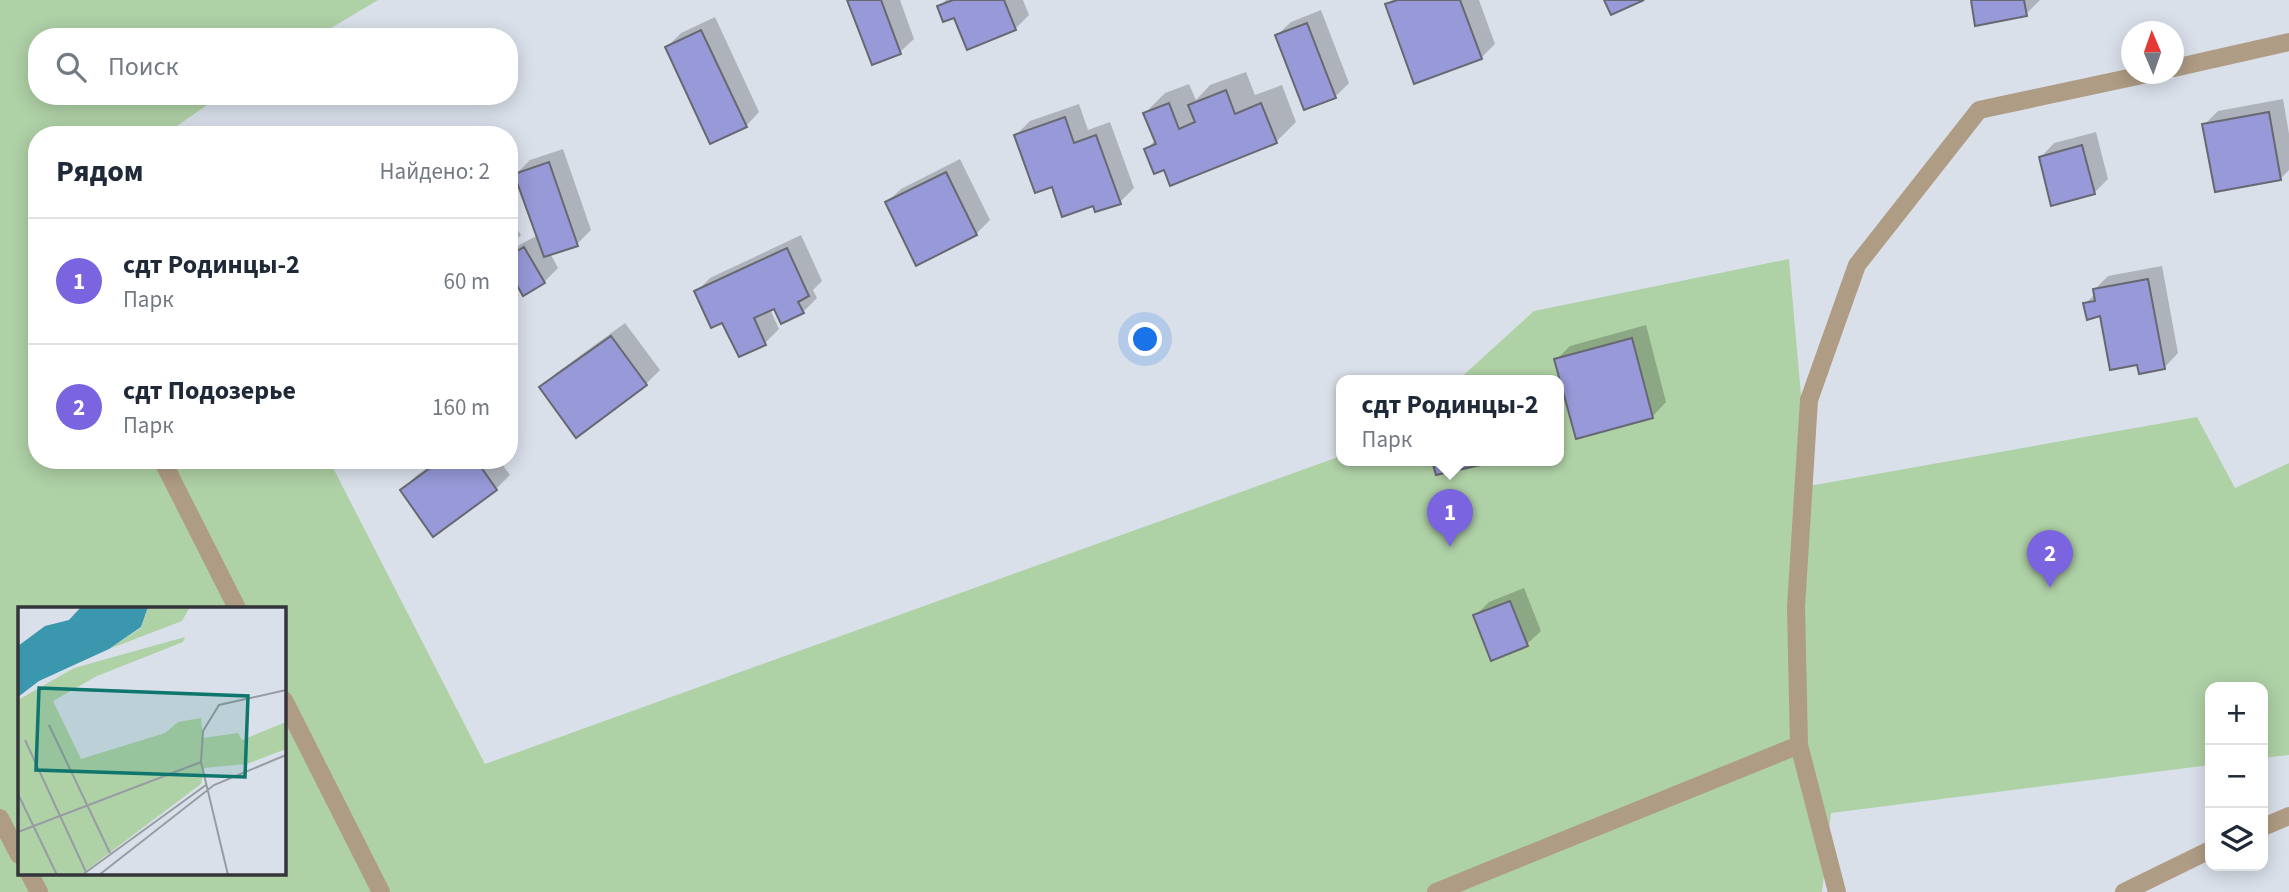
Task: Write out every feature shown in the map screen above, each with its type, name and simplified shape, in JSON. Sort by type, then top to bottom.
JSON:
[{"type":"street","points":[[2184,66],[2289,42]]},
{"type":"street","points":[[1837,892],[1799,745],[1796,607],[1809,400],[1857,265],[1979,110],[2121,80]]},
{"type":"street","points":[[167,469],[236,607]]},
{"type":"street","points":[[285,702],[381,892]]},
{"type":"street","points":[[1436,892],[1799,745]]},
{"type":"street","points":[[2268,825],[2289,816]]},
{"type":"street","points":[[0,818],[18,853]]},
{"type":"street","points":[[2124,892],[2205,852]]},
{"type":"street","points":[[30,874],[39,892]]},
{"type":"green space","points":[[0,0],[378,0],[331,28],[28,28],[28,105],[207,105],[177,126],[28,126],[28,469],[334,469],[485,764],[1336,458],[1336,466],[1564,466],[1564,375],[1464,375],[1534,311],[1789,259],[1809,486],[2197,417],[2235,488],[2289,463],[2289,755],[2268,757],[2268,682],[2205,682],[2205,766],[1831,813],[1822,892],[0,892]]},
{"type":"building","points":[[847,0],[881,0],[901,54],[872,65]]},
{"type":"building","points":[[953,0],[1004,0],[1016,30],[967,50],[954,18],[943,22],[937,6]]},
{"type":"building","points":[[1398,0],[1460,0],[1482,59],[1414,84],[1385,4]]},
{"type":"building","points":[[1604,0],[1644,0],[1611,15]]},
{"type":"building","points":[[1971,0],[2024,0],[2027,16],[1975,26]]},
{"type":"building","points":[[1307,23],[1336,98],[1304,110],[1275,35]]},
{"type":"building","points":[[701,30],[747,127],[710,144],[665,47]]},
{"type":"building","points":[[1226,90],[1235,114],[1261,103],[1277,143],[1170,186],[1164,170],[1154,174],[1144,149],[1156,144],[1143,113],[1169,103],[1179,129],[1195,122],[1188,105]]},
{"type":"building","points":[[2269,112],[2281,180],[2215,192],[2202,124]]},
{"type":"building","points":[[1065,117],[1074,143],[1096,135],[1121,204],[1095,212],[1093,206],[1062,217],[1052,187],[1035,193],[1014,135]]},
{"type":"building","points":[[2082,145],[2095,194],[2051,206],[2039,157]]},
{"type":"building","points":[[549,162],[578,246],[544,257],[518,185],[518,173]]},
{"type":"building","points":[[946,172],[977,235],[916,266],[885,202]]},
{"type":"building","points":[[524,247],[545,283],[523,296],[518,287],[518,251]]},
{"type":"building","points":[[787,248],[809,296],[798,302],[804,313],[781,324],[774,309],[754,318],[766,345],[739,357],[722,323],[711,328],[694,291]]},
{"type":"building","points":[[2148,279],[2165,369],[2139,374],[2137,365],[2110,370],[2100,316],[2087,320],[2083,303],[2095,301],[2093,289]]},
{"type":"building","points":[[611,336],[647,385],[576,438],[539,387]]},
{"type":"building","points":[[1632,338],[1653,418],[1576,439],[1564,395],[1564,375],[1558,375],[1554,359]]},
{"type":"building","points":[[1433,466],[1476,466],[1436,475]]},
{"type":"building","points":[[429,469],[482,469],[497,490],[433,537],[400,490]]},
{"type":"building","points":[[1510,601],[1528,646],[1491,661],[1473,615]]},
{"type":"place","name":"сдт Родинцы-2","points":[[1450,547]]},
{"type":"place","name":"сдт Подозерье","points":[[2050,588]]}]
